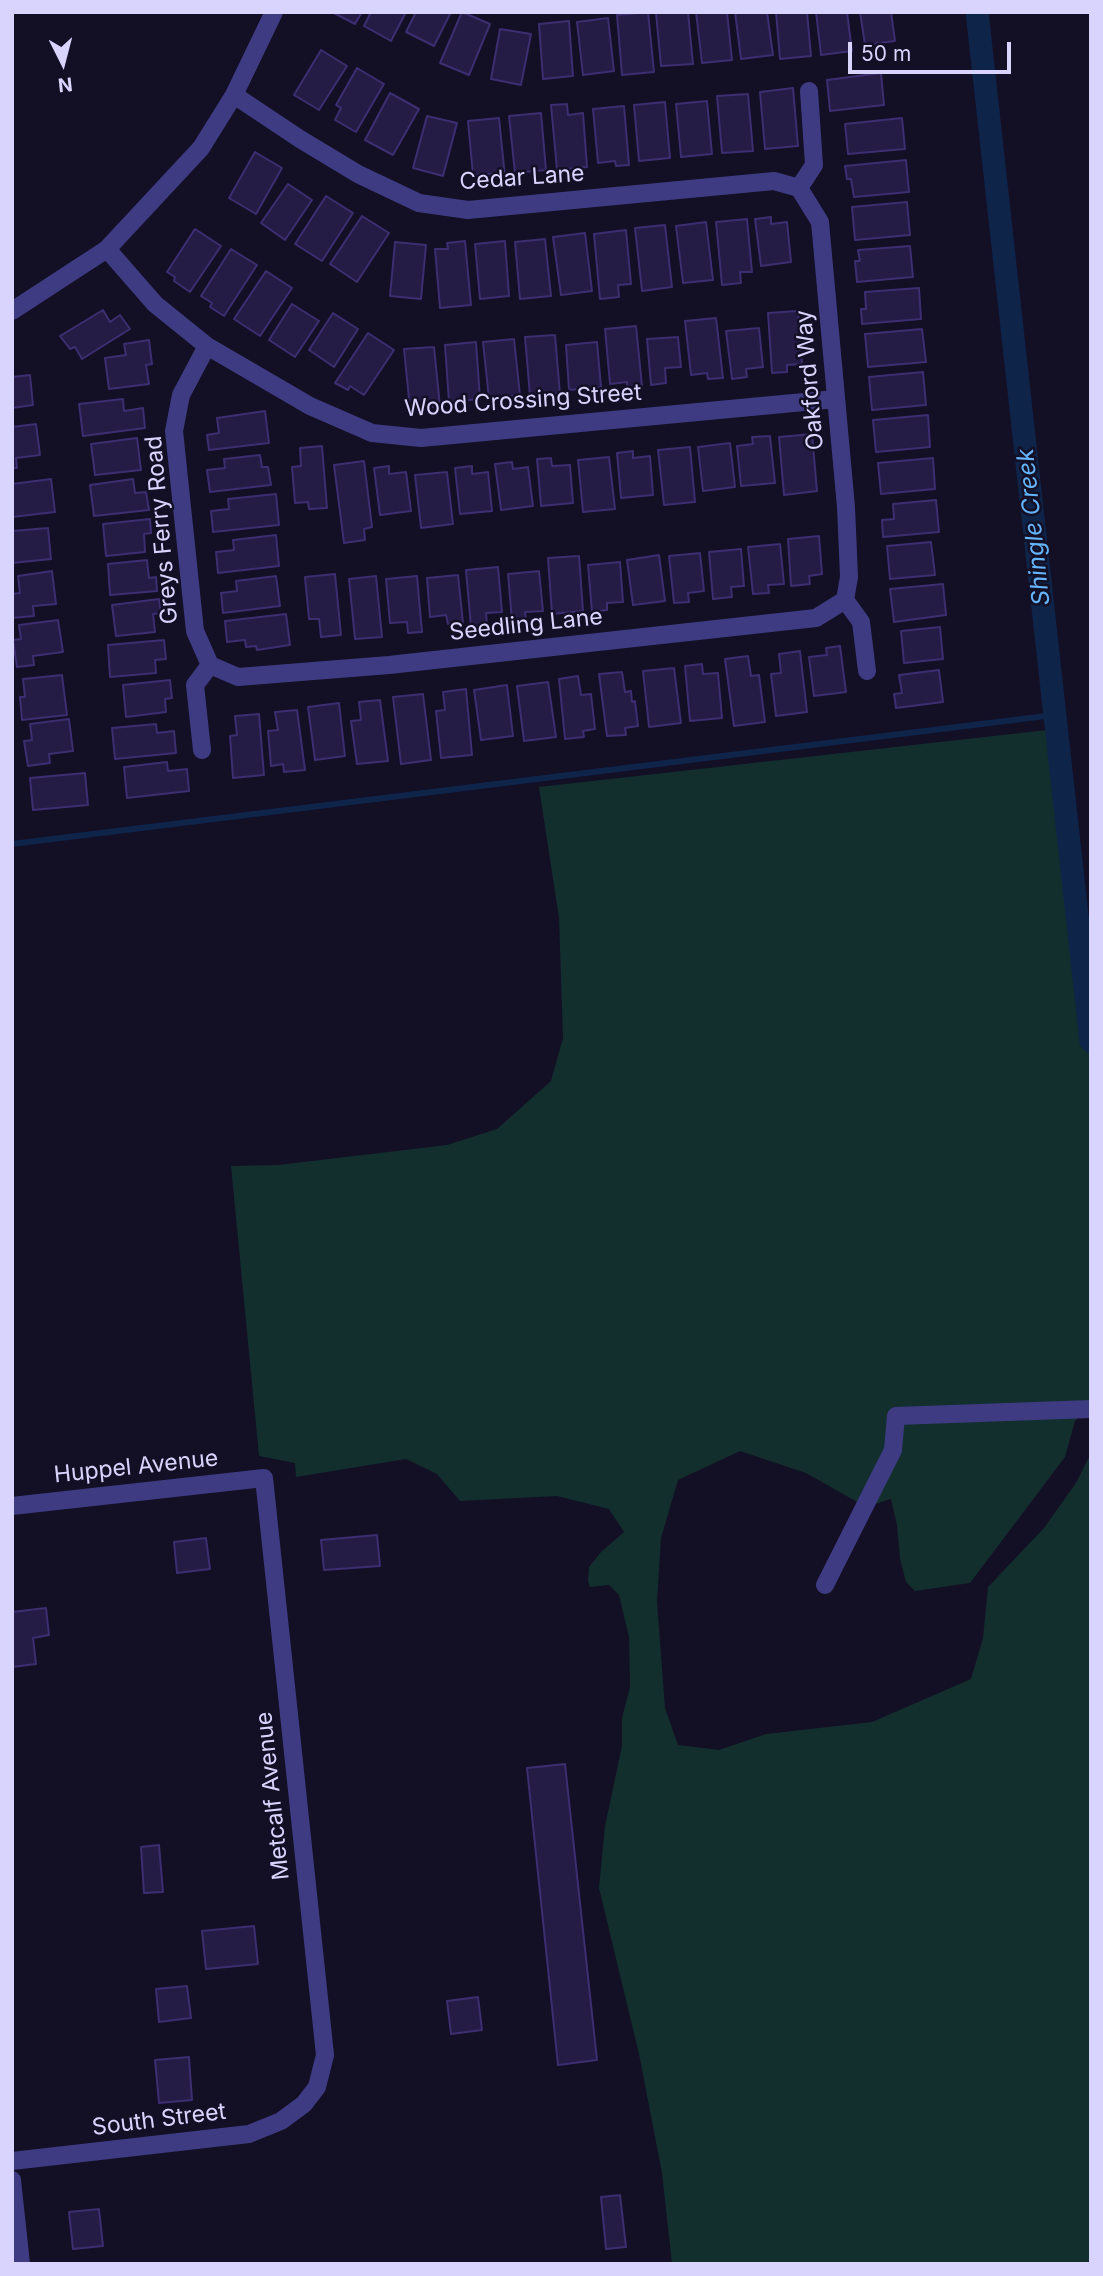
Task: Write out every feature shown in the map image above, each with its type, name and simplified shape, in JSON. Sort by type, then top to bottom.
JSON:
[{"type":"street","points":[[12,311],[107,248],[201,148],[234,95],[274,12]]},
{"type":"street","points":[[799,188],[814,165],[810,91]]},
{"type":"street","name":"Cedar Lane","points":[[234,95],[358,174],[419,203],[468,210],[774,181],[799,188]]},
{"type":"street","name":"Oakford Way","points":[[799,188],[820,222],[846,507],[849,577],[845,600]]},
{"type":"street","name":"Wood Crossing Street","points":[[107,248],[155,304],[207,346],[322,412],[372,433],[421,438],[836,398]]},
{"type":"street","name":"Greys Ferry Road","points":[[207,346],[181,395],[174,431],[195,631],[210,665]]},
{"type":"street","points":[[845,600],[862,622],[867,671]]},
{"type":"street","name":"Seedling Lane","points":[[210,665],[238,677],[389,665],[816,618],[845,600]]},
{"type":"street","points":[[202,750],[195,685],[210,665]]},
{"type":"street","points":[[825,1586],[893,1450],[896,1416],[1091,1409]]},
{"type":"street","name":"Huppel Avenue","points":[[12,1506],[264,1478]]},
{"type":"street","name":"Metcalf Avenue","points":[[264,1478],[325,2055],[317,2087],[304,2104]]},
{"type":"street","name":"South Street","points":[[12,2161],[249,2134],[281,2121],[304,2104]]},
{"type":"street","points":[[12,2180],[21,2264]]},
{"type":"green space","points":[[1056,729],[1091,1037],[1091,1407],[1075,1421],[1065,1457],[970,1583],[915,1591],[906,1582],[900,1559],[891,1499],[866,1507],[806,1473],[740,1451],[678,1480],[661,1538],[657,1602],[665,1708],[678,1745],[719,1750],[766,1734],[872,1722],[971,1679],[983,1638],[988,1587],[1044,1528],[1076,1483],[1091,1453],[1091,2264],[672,2264],[662,2173],[639,2054],[599,1888],[605,1826],[622,1746],[622,1718],[630,1687],[629,1637],[619,1595],[609,1585],[590,1587],[588,1581],[589,1567],[601,1552],[624,1532],[609,1509],[557,1496],[460,1501],[437,1474],[406,1459],[296,1477],[295,1463],[259,1456],[231,1166],[278,1165],[447,1145],[497,1129],[551,1081],[563,1038],[559,918],[539,787]]},
{"type":"building","points":[[332,12],[362,12],[355,24]]},
{"type":"building","points":[[371,12],[406,12],[391,41],[364,26]]},
{"type":"building","points":[[416,12],[451,12],[434,46],[406,32]]},
{"type":"building","points":[[462,12],[490,24],[469,75],[440,63]]},
{"type":"building","points":[[648,12],[654,72],[622,75],[617,15]]},
{"type":"building","points":[[688,12],[693,64],[661,66],[656,13]]},
{"type":"building","points":[[696,12],[727,12],[732,60],[702,63]]},
{"type":"building","points":[[735,12],[767,12],[773,55],[741,59]]},
{"type":"building","points":[[776,12],[807,12],[811,56],[780,59]]},
{"type":"building","points":[[816,12],[847,12],[852,51],[821,55]]},
{"type":"building","points":[[860,12],[891,12],[895,41],[865,45]]},
{"type":"building","points":[[608,18],[614,71],[583,75],[577,22]]},
{"type":"building","points":[[569,21],[573,76],[543,79],[539,24]]},
{"type":"building","points":[[500,29],[531,34],[521,85],[491,79]]},
{"type":"building","points":[[321,50],[347,66],[319,110],[294,95]]},
{"type":"building","points":[[357,68],[384,84],[356,132],[335,120],[341,108],[336,105]]},
{"type":"building","points":[[881,73],[884,105],[830,111],[827,80]]},
{"type":"building","points":[[793,88],[798,146],[765,149],[760,92]]},
{"type":"building","points":[[390,93],[419,109],[393,155],[365,140]]},
{"type":"building","points":[[748,94],[753,151],[722,153],[717,96]]},
{"type":"building","points":[[707,101],[712,154],[681,157],[676,104]]},
{"type":"building","points":[[665,102],[670,158],[639,161],[634,105]]},
{"type":"building","points":[[567,104],[568,115],[583,113],[587,167],[557,170],[551,105]]},
{"type":"building","points":[[624,106],[629,165],[616,166],[615,161],[598,163],[593,109]]},
{"type":"building","points":[[541,113],[546,170],[515,173],[509,116]]},
{"type":"building","points":[[427,116],[457,123],[443,176],[413,168]]},
{"type":"building","points":[[499,118],[505,177],[492,178],[491,174],[473,175],[468,121]]},
{"type":"building","points":[[902,118],[905,149],[848,154],[845,124]]},
{"type":"building","points":[[255,152],[282,168],[256,214],[229,198]]},
{"type":"building","points":[[906,160],[909,192],[854,197],[851,179],[847,179],[845,166]]},
{"type":"building","points":[[288,184],[312,200],[285,240],[261,223]]},
{"type":"building","points":[[326,196],[353,213],[322,261],[295,244]]},
{"type":"building","points":[[907,202],[910,235],[855,240],[852,207]]},
{"type":"building","points":[[362,216],[389,233],[357,282],[330,264]]},
{"type":"building","points":[[771,217],[771,224],[787,222],[791,262],[761,266],[755,219]]},
{"type":"building","points":[[747,219],[752,272],[740,272],[741,283],[722,285],[716,222]]},
{"type":"building","points":[[706,222],[713,280],[683,283],[676,226]]},
{"type":"building","points":[[665,225],[672,287],[642,291],[635,228]]},
{"type":"building","points":[[195,229],[221,246],[190,292],[174,281],[175,277],[167,272]]},
{"type":"building","points":[[626,230],[631,284],[618,285],[619,297],[600,299],[594,234]]},
{"type":"building","points":[[585,233],[592,291],[561,295],[553,237]]},
{"type":"building","points":[[545,239],[551,296],[520,299],[515,242]]},
{"type":"building","points":[[465,241],[471,305],[440,308],[435,249],[448,249],[447,243]]},
{"type":"building","points":[[505,241],[509,296],[480,299],[475,244]]},
{"type":"building","points":[[395,242],[426,245],[421,299],[390,296]]},
{"type":"building","points":[[910,246],[913,277],[857,282],[855,261],[860,261],[858,250]]},
{"type":"building","points":[[231,249],[257,265],[224,316],[210,307],[212,303],[201,296]]},
{"type":"building","points":[[266,271],[292,288],[260,336],[234,319]]},
{"type":"building","points":[[919,288],[921,319],[862,324],[861,309],[866,309],[865,292]]},
{"type":"building","points":[[292,304],[319,321],[295,357],[269,340]]},
{"type":"building","points":[[103,310],[110,322],[120,315],[130,329],[82,359],[75,347],[70,349],[60,336]]},
{"type":"building","points":[[798,311],[802,364],[787,365],[787,372],[772,373],[768,313]]},
{"type":"building","points":[[333,313],[358,329],[334,367],[309,350]]},
{"type":"building","points":[[716,318],[723,378],[708,379],[707,373],[691,375],[685,321]]},
{"type":"building","points":[[636,326],[642,386],[627,388],[627,382],[610,384],[605,329]]},
{"type":"building","points":[[759,328],[763,367],[746,369],[747,377],[732,379],[726,331]]},
{"type":"building","points":[[922,329],[926,362],[868,367],[865,334]]},
{"type":"building","points":[[368,333],[394,350],[364,395],[350,386],[348,390],[335,383]]},
{"type":"building","points":[[555,335],[560,394],[530,396],[525,337]]},
{"type":"building","points":[[678,337],[681,367],[665,368],[666,383],[651,385],[647,339]]},
{"type":"building","points":[[514,339],[520,395],[489,399],[483,342]]},
{"type":"building","points":[[149,340],[152,364],[146,365],[149,384],[109,389],[105,358],[126,355],[124,344]]},
{"type":"building","points":[[476,342],[480,399],[449,402],[445,345]]},
{"type":"building","points":[[597,342],[601,387],[569,390],[566,345]]},
{"type":"building","points":[[434,347],[440,406],[410,409],[404,349]]},
{"type":"building","points":[[923,372],[926,405],[872,410],[869,377]]},
{"type":"building","points":[[30,375],[33,405],[12,408],[12,377]]},
{"type":"building","points":[[123,399],[124,411],[143,408],[145,428],[83,436],[79,404]]},
{"type":"building","points":[[265,411],[269,443],[209,450],[207,435],[219,433],[217,418]]},
{"type":"building","points":[[928,415],[930,447],[876,452],[873,420]]},
{"type":"building","points":[[36,424],[40,455],[16,458],[17,468],[12,468],[12,427]]},
{"type":"building","points":[[812,434],[817,491],[784,495],[779,437]]},
{"type":"building","points":[[770,436],[775,483],[741,486],[737,446],[753,444],[752,437]]},
{"type":"building","points":[[137,438],[141,470],[95,475],[91,444]]},
{"type":"building","points":[[730,443],[735,487],[703,491],[698,447]]},
{"type":"building","points":[[322,446],[327,508],[309,509],[308,502],[295,503],[292,467],[301,466],[300,448]]},
{"type":"building","points":[[690,447],[695,502],[664,505],[658,450]]},
{"type":"building","points":[[633,451],[633,458],[650,456],[653,495],[621,498],[617,453]]},
{"type":"building","points":[[260,455],[262,467],[268,467],[271,485],[210,492],[207,470],[225,468],[224,459]]},
{"type":"building","points":[[609,457],[615,509],[583,512],[578,460]]},
{"type":"building","points":[[551,458],[552,466],[570,465],[573,503],[541,506],[537,459]]},
{"type":"building","points":[[933,458],[935,489],[881,494],[878,463]]},
{"type":"building","points":[[364,461],[372,527],[364,529],[365,540],[344,543],[334,465]]},
{"type":"building","points":[[512,462],[513,469],[528,467],[533,506],[501,510],[495,464]]},
{"type":"building","points":[[389,466],[389,474],[406,472],[411,511],[380,515],[374,468]]},
{"type":"building","points":[[472,466],[472,474],[488,472],[492,511],[460,514],[455,468]]},
{"type":"building","points":[[447,472],[453,524],[421,528],[415,475]]},
{"type":"building","points":[[51,479],[55,512],[12,517],[12,484]]},
{"type":"building","points":[[133,479],[135,493],[146,492],[149,510],[94,516],[90,485]]},
{"type":"building","points":[[276,494],[279,525],[213,532],[211,511],[229,509],[228,499]]},
{"type":"building","points":[[936,500],[939,532],[883,537],[882,520],[894,519],[893,504]]},
{"type":"building","points":[[150,519],[151,533],[144,534],[145,552],[106,556],[103,524]]},
{"type":"building","points":[[48,528],[51,559],[12,563],[12,531]]},
{"type":"building","points":[[276,535],[279,566],[218,573],[216,552],[234,550],[233,540]]},
{"type":"building","points":[[819,536],[822,574],[809,576],[810,584],[791,586],[788,539]]},
{"type":"building","points":[[931,542],[935,575],[890,579],[887,546]]},
{"type":"building","points":[[780,544],[784,584],[768,585],[769,593],[753,594],[748,547]]},
{"type":"building","points":[[741,549],[744,586],[731,587],[732,597],[713,599],[709,552]]},
{"type":"building","points":[[700,553],[704,591],[688,593],[689,602],[674,603],[669,556]]},
{"type":"building","points":[[659,555],[665,601],[633,605],[627,560]]},
{"type":"building","points":[[579,556],[583,611],[552,614],[548,558]]},
{"type":"building","points":[[147,560],[149,578],[156,577],[157,591],[110,595],[108,564]]},
{"type":"building","points":[[620,562],[623,602],[607,603],[607,610],[592,612],[588,565]]},
{"type":"building","points":[[498,567],[502,612],[486,613],[487,625],[471,627],[466,570]]},
{"type":"building","points":[[52,571],[56,604],[33,606],[34,616],[12,618],[12,594],[20,593],[18,576]]},
{"type":"building","points":[[539,571],[543,611],[525,612],[526,620],[512,621],[508,574]]},
{"type":"building","points":[[335,574],[341,635],[321,637],[319,619],[309,619],[305,577]]},
{"type":"building","points":[[458,575],[463,623],[448,624],[446,615],[430,617],[427,578]]},
{"type":"building","points":[[276,576],[280,606],[223,613],[221,593],[237,591],[236,581]]},
{"type":"building","points":[[376,576],[382,637],[355,639],[349,579]]},
{"type":"building","points":[[417,576],[422,632],[408,633],[407,622],[390,623],[386,579]]},
{"type":"building","points":[[943,584],[946,615],[894,622],[890,589]]},
{"type":"building","points":[[159,599],[161,613],[153,614],[155,632],[116,636],[112,605]]},
{"type":"building","points":[[286,614],[290,645],[257,650],[256,646],[246,647],[245,640],[227,642],[225,621]]},
{"type":"building","points":[[58,620],[63,652],[33,656],[34,665],[17,667],[13,640],[21,639],[19,625]]},
{"type":"building","points":[[940,627],[943,659],[904,663],[901,631]]},
{"type":"building","points":[[164,640],[166,659],[155,660],[156,673],[110,677],[108,645]]},
{"type":"building","points":[[840,646],[846,692],[814,696],[809,657],[827,655],[826,648]]},
{"type":"building","points":[[800,651],[807,712],[776,716],[771,674],[781,673],[779,654]]},
{"type":"building","points":[[748,656],[751,676],[759,675],[765,722],[734,726],[725,659]]},
{"type":"building","points":[[702,664],[703,674],[718,673],[722,718],[690,721],[685,666]]},
{"type":"building","points":[[674,668],[681,723],[649,727],[643,671]]},
{"type":"building","points":[[939,670],[943,702],[896,708],[894,694],[902,693],[899,675]]},
{"type":"building","points":[[622,672],[625,692],[631,691],[632,702],[635,701],[638,726],[625,728],[626,735],[607,736],[599,674]]},
{"type":"building","points":[[62,675],[67,715],[22,720],[20,697],[25,697],[23,679]]},
{"type":"building","points":[[578,676],[581,695],[591,694],[595,729],[583,731],[584,737],[565,739],[559,679]]},
{"type":"building","points":[[170,680],[172,698],[165,699],[166,712],[126,717],[123,685]]},
{"type":"building","points":[[548,682],[556,737],[524,741],[517,686]]},
{"type":"building","points":[[507,685],[513,736],[481,740],[474,690]]},
{"type":"building","points":[[466,689],[472,755],[441,758],[436,711],[445,710],[443,692]]},
{"type":"building","points":[[423,694],[431,760],[401,764],[393,697]]},
{"type":"building","points":[[380,700],[388,761],[357,764],[351,721],[361,720],[359,702]]},
{"type":"building","points":[[339,703],[345,756],[315,760],[308,707]]},
{"type":"building","points":[[297,710],[305,770],[284,772],[283,764],[271,766],[268,731],[278,730],[275,712]]},
{"type":"building","points":[[259,714],[264,775],[233,778],[230,736],[237,735],[235,716]]},
{"type":"building","points":[[69,719],[73,751],[49,754],[50,763],[28,766],[24,741],[32,740],[30,724]]},
{"type":"building","points":[[156,724],[157,733],[174,731],[176,753],[115,759],[112,728]]},
{"type":"building","points":[[167,762],[168,771],[187,769],[189,791],[127,798],[124,767]]},
{"type":"building","points":[[85,773],[88,805],[33,810],[30,778]]},
{"type":"building","points":[[377,1535],[380,1566],[324,1570],[321,1540]]},
{"type":"building","points":[[206,1538],[210,1569],[177,1573],[174,1542]]},
{"type":"building","points":[[46,1608],[49,1635],[33,1638],[36,1664],[12,1667],[12,1612]]},
{"type":"building","points":[[565,1764],[597,2060],[558,2065],[527,1768]]},
{"type":"building","points":[[159,1845],[163,1892],[144,1893],[141,1847]]},
{"type":"building","points":[[254,1926],[258,1964],[206,1969],[202,1931]]},
{"type":"building","points":[[187,1986],[191,2018],[159,2022],[156,1989]]},
{"type":"building","points":[[478,1997],[482,2030],[451,2034],[447,2001]]},
{"type":"building","points":[[189,2057],[192,2100],[159,2103],[155,2060]]},
{"type":"building","points":[[620,2195],[626,2247],[606,2249],[601,2197]]},
{"type":"building","points":[[99,2209],[103,2246],[73,2249],[69,2212]]},
{"type":"waterway","name":"Shingle Creek","points":[[977,12],[1091,1041]]},
{"type":"waterway","points":[[12,844],[1054,715]]}]
